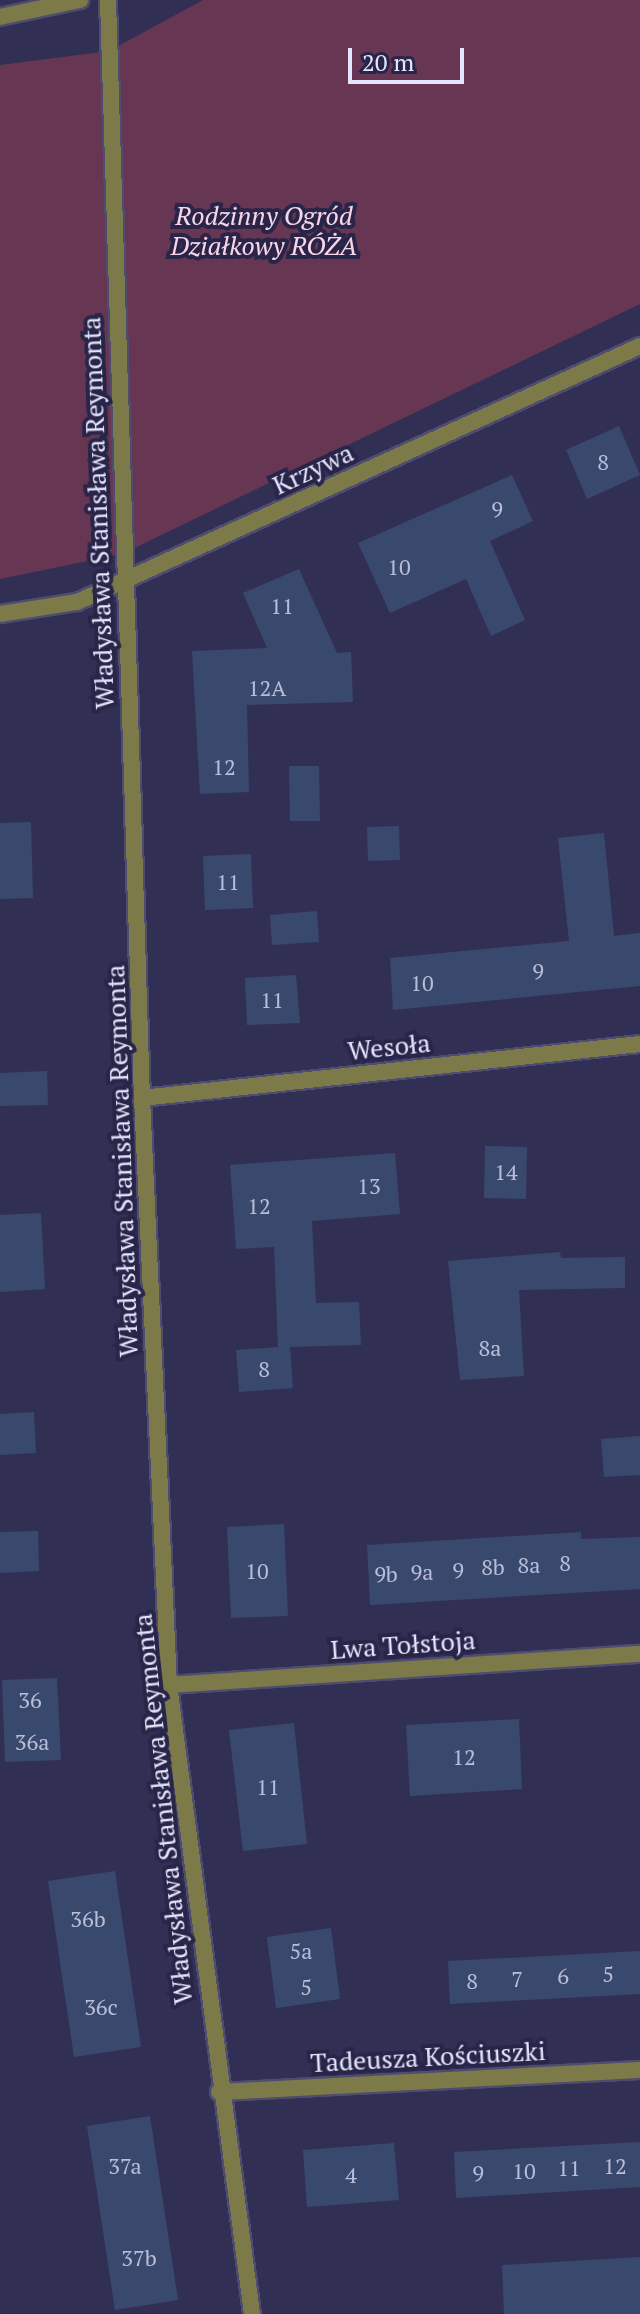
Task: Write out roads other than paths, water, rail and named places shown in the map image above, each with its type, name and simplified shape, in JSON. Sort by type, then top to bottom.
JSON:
[{"type":"street","points":[[0,17],[80,0]]},
{"type":"street","name":"Władysława Stanisława Reymonta","points":[[108,0],[142,1098],[169,1685],[219,2092],[252,2314]]},
{"type":"street","name":"Krzywa","points":[[0,614],[77,602],[640,346]]},
{"type":"street","name":"Wesoła","points":[[142,1098],[640,1044]]},
{"type":"street","name":"Lwa Tołstoja","points":[[169,1685],[640,1654]]},
{"type":"street","name":"Tadeusza Kościuszki","points":[[219,2092],[640,2070]]},
{"type":"park label","name":"Rodzinny Ogród Działkowy RÓŻA","points":[[264,231]]}]
